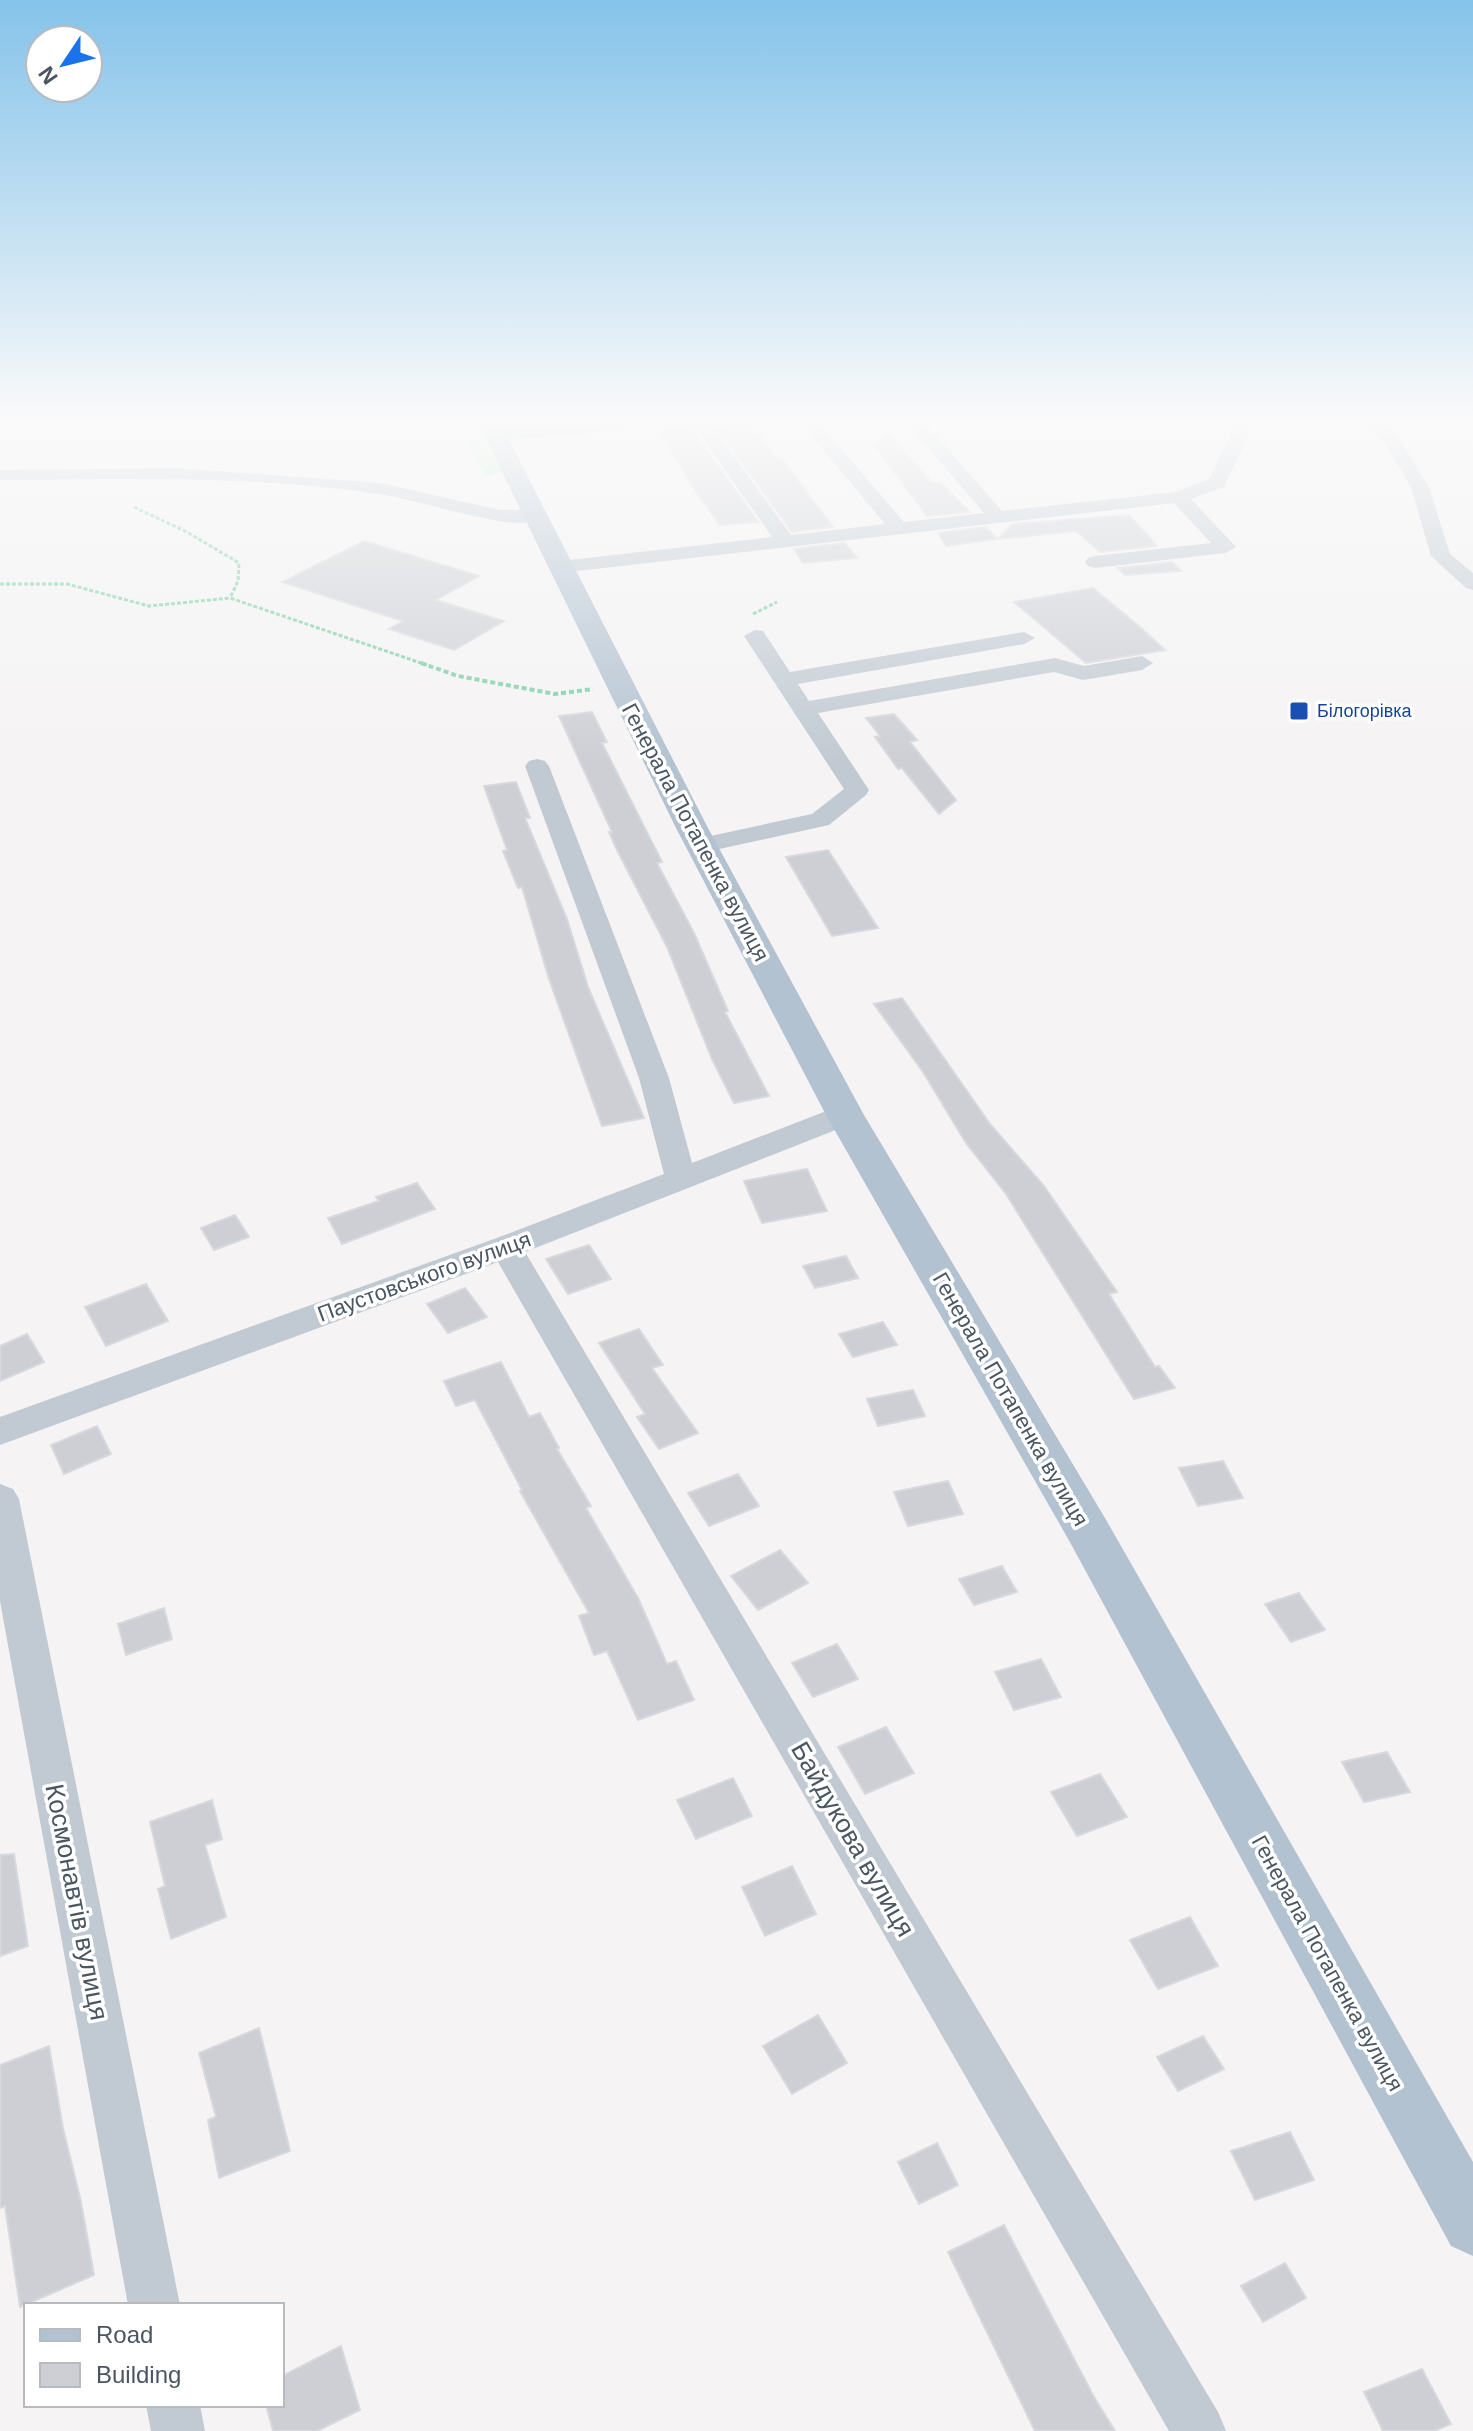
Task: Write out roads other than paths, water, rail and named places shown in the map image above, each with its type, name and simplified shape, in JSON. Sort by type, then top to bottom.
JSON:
[{"type":"main road","name":"Генерала Потапенка вулиця","points":[[545,536],[701,845],[845,1115],[1088,1531],[1473,2224]]},
{"type":"street","points":[[782,536],[785,541]]},
{"type":"street","points":[[560,567],[828,536]]},
{"type":"street","points":[[1095,562],[1226,547],[1216,536]]},
{"type":"street","points":[[1435,536],[1441,556],[1473,584]]},
{"type":"street","points":[[701,845],[820,820],[857,790],[755,636]]},
{"type":"street","points":[[784,680],[1024,638]]},
{"type":"street","points":[[803,709],[1055,665],[1083,673],[1142,663]]},
{"type":"street","points":[[537,766],[654,1078],[681,1179]]},
{"type":"street","name":"Паустовського вулиця","points":[[0,1431],[506,1247],[845,1115]]},
{"type":"street","name":"Байдукова вулиця","points":[[506,1247],[1199,2431]]},
{"type":"street","name":"Космонавтів вулиця","points":[[0,1499],[154,2303]]},
{"type":"street","points":[[173,2407],[178,2431]]},
{"type":"place","name":"Білогорівка","points":[[1299,711]]}]
